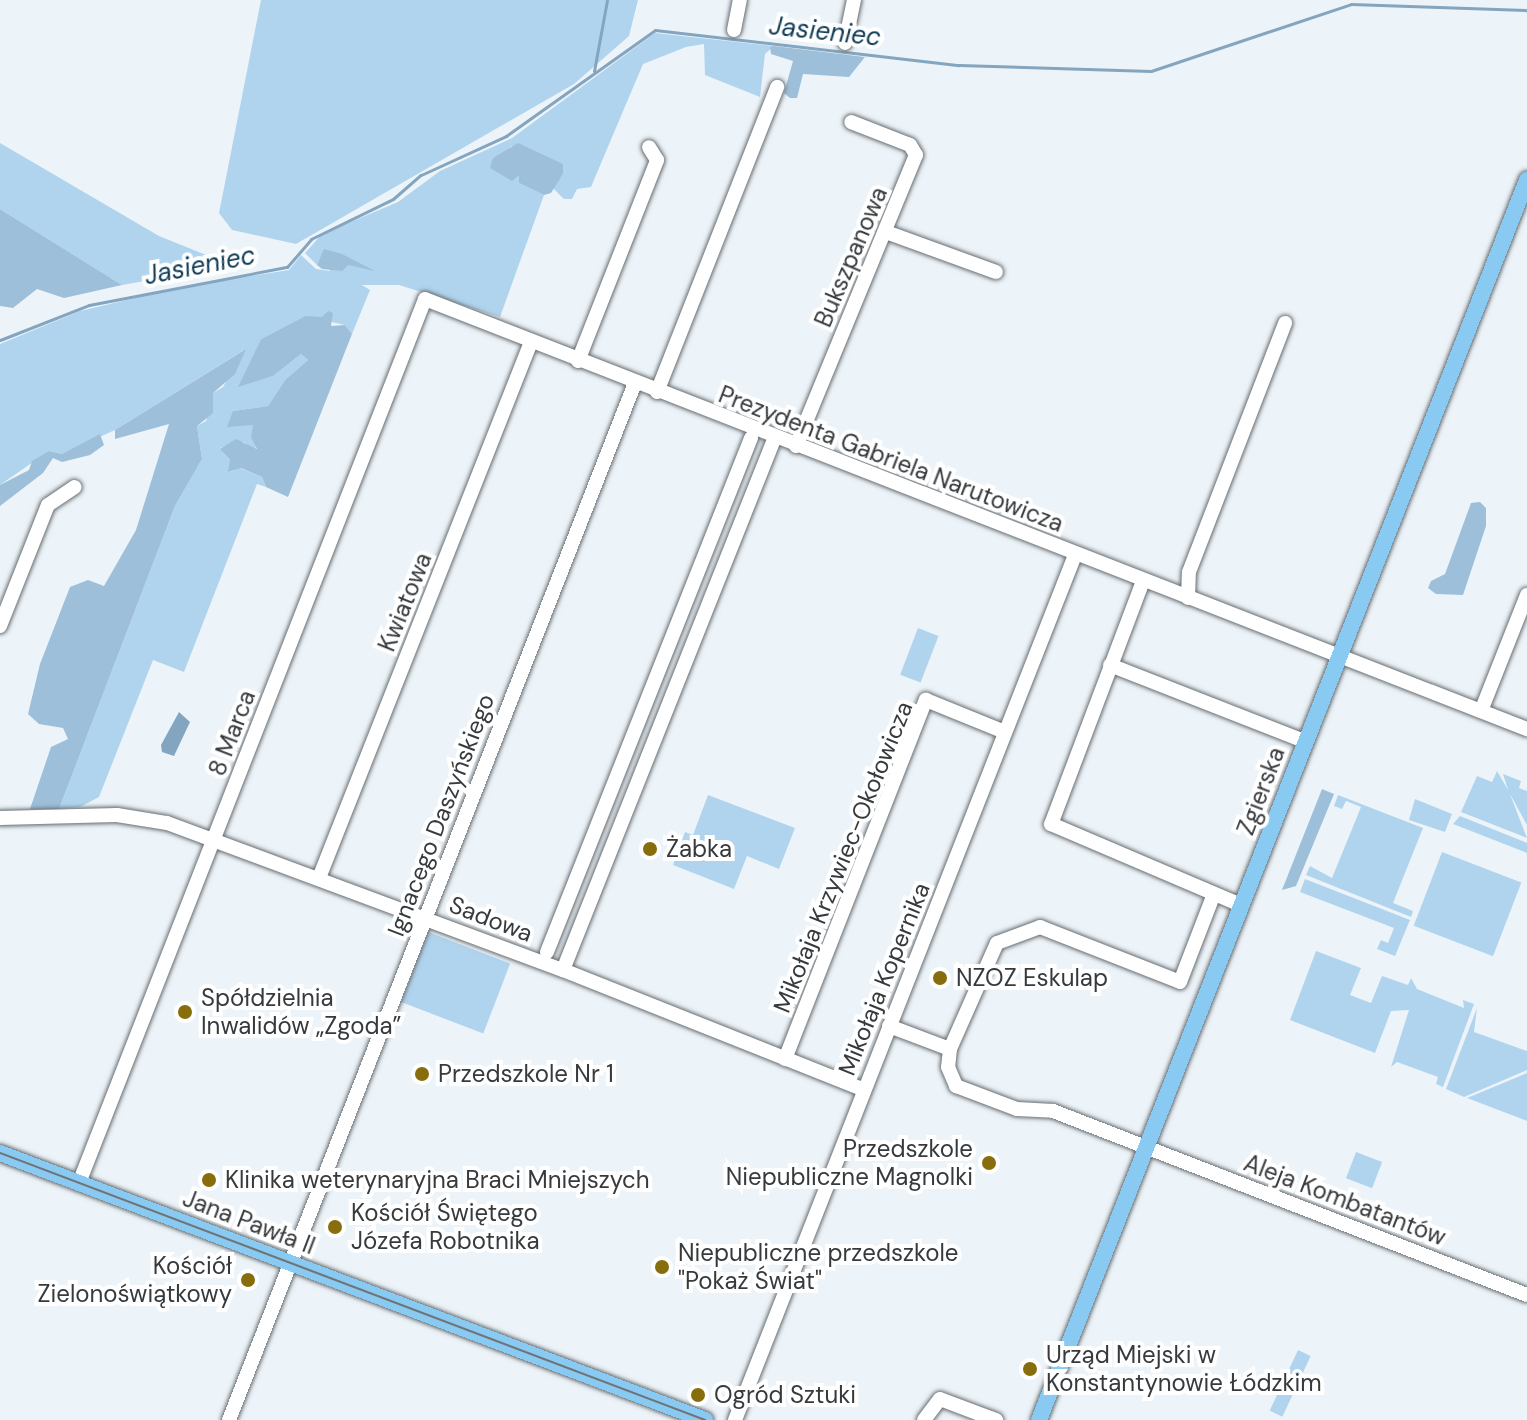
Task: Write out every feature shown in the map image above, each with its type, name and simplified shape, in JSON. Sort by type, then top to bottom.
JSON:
[{"type":"main road","name":"Zgierska","points":[[1039,1420],[1527,180]]},
{"type":"main road","name":"Jana Pawła II","points":[[0,1153],[705,1420]]},
{"type":"street","points":[[734,30],[740,0]]},
{"type":"street","points":[[845,43],[854,0]]},
{"type":"street","points":[[657,392],[777,87]]},
{"type":"street","name":"Bukszpanowa","points":[[796,446],[886,232],[916,149],[851,122]]},
{"type":"street","points":[[578,361],[657,160],[649,147]]},
{"type":"street","points":[[886,232],[996,272]]},
{"type":"street","name":"Prezydenta Gabriela Narutowicza","points":[[425,299],[1527,729]]},
{"type":"street","name":"8 Marca","points":[[79,1183],[425,299]]},
{"type":"street","points":[[1188,598],[1189,572],[1285,323]]},
{"type":"street","name":"Kwiatowa","points":[[319,878],[531,342]]},
{"type":"street","name":"Ignacego Daszyńskiego","points":[[229,1420],[286,1278],[287,1263],[635,383]]},
{"type":"street","points":[[563,970],[775,437]]},
{"type":"street","points":[[547,952],[751,438]]},
{"type":"street","points":[[737,472],[758,480]]},
{"type":"street","points":[[0,626],[48,505],[75,487]]},
{"type":"street","name":"Mikołaja Kopernika","points":[[735,1420],[1075,555]]},
{"type":"street","points":[[1143,581],[1051,824],[1241,905]]},
{"type":"street","points":[[1481,711],[1527,595]]},
{"type":"street","points":[[1110,665],[1306,742]]},
{"type":"street","name":"Mikołaja Krzywiec-Okołowicza","points":[[785,1059],[926,700],[1005,732]]},
{"type":"street","points":[[629,746],[651,755]]},
{"type":"street","name":"Sadowa","points":[[0,818],[132,816],[215,839],[563,970],[864,1090]]},
{"type":"street","points":[[889,1026],[950,1049],[997,943],[1040,927],[1180,982],[1214,894]]},
{"type":"street","name":"Aleja Kombatantów","points":[[950,1049],[948,1067],[956,1086],[1017,1109],[1053,1111],[1527,1295]]},
{"type":"street","points":[[924,1420],[940,1399],[996,1420]]},
{"type":"shaded area","points":[[261,0],[638,0],[629,36],[574,84],[296,244],[232,230],[219,213]]},
{"type":"shaded area","points":[[655,33],[774,46],[765,54],[760,97],[705,75],[704,44],[686,47],[643,64],[591,187],[577,189],[572,199],[564,199],[553,188],[563,174],[563,164],[512,146],[503,153],[520,175],[519,183],[544,195],[500,317],[399,285],[362,285],[370,290],[352,334],[345,325],[305,316],[261,339],[239,386],[273,376],[301,354],[308,360],[285,380],[268,406],[233,411],[253,425],[258,445],[253,450],[244,442],[220,448],[231,459],[229,472],[240,468],[262,477],[266,487],[257,484],[184,672],[153,660],[99,797],[80,807],[59,809],[175,506],[202,459],[197,426],[206,421],[213,393],[223,387],[244,350],[115,430],[62,454],[49,451],[0,485],[0,344],[80,311],[182,287],[289,270],[301,255],[316,269],[330,271],[322,255],[317,265],[305,253],[322,234],[398,202],[440,171],[512,138]]},
{"type":"shaded area","points":[[770,47],[865,57],[849,77],[803,74],[797,98],[790,98],[784,93],[793,61],[771,54]]},
{"type":"shaded area","points":[[0,143],[159,236],[216,259],[166,277],[122,285],[0,209]]},
{"type":"shaded area","points":[[518,143],[563,164],[563,174],[551,193],[544,195],[519,183],[519,175],[512,181],[490,168],[493,158]]},
{"type":"shaded area","points":[[0,209],[122,285],[64,298],[37,289],[13,308],[0,306]]},
{"type":"shaded area","points":[[324,249],[342,254],[375,271],[348,265],[342,271],[322,269],[317,265]]},
{"type":"shaded area","points":[[328,311],[333,313],[331,326],[345,325],[352,334],[288,497],[266,487],[262,477],[241,468],[228,472],[230,459],[220,449],[236,439],[257,449],[251,437],[253,425],[227,427],[233,411],[268,406],[285,380],[308,360],[301,354],[273,376],[238,387],[261,339],[305,316],[322,317]]},
{"type":"shaded area","points":[[246,349],[235,374],[213,393],[213,413],[197,426],[202,459],[175,506],[59,809],[30,809],[51,747],[68,739],[63,728],[39,724],[28,714],[40,664],[70,587],[88,580],[104,586],[136,530],[169,424],[115,439],[115,430]]},
{"type":"shaded area","points":[[100,434],[104,445],[90,455],[62,462],[53,458],[43,473],[0,506],[0,485],[29,470],[32,461],[49,451],[62,454]]},
{"type":"shaded area","points":[[1480,502],[1486,508],[1486,526],[1463,595],[1436,594],[1428,588],[1431,581],[1445,574],[1471,503]]},
{"type":"shaded area","points":[[918,628],[939,636],[921,683],[900,675]]},
{"type":"shaded area","points":[[179,712],[190,722],[174,756],[162,752],[161,745]]},
{"type":"shaded area","points":[[1497,771],[1508,790],[1503,774],[1521,781],[1519,788],[1527,791],[1527,825],[1510,794],[1527,838],[1461,812],[1477,776],[1492,782]]},
{"type":"shaded area","points":[[1322,789],[1334,794],[1296,886],[1282,890]]},
{"type":"shaded area","points":[[708,795],[795,828],[779,869],[747,856],[734,889],[673,865],[685,832],[693,835]]},
{"type":"shaded area","points":[[1338,795],[1423,828],[1393,903],[1413,911],[1411,917],[1306,875],[1310,866],[1332,878],[1361,807],[1346,801],[1342,809],[1334,806]]},
{"type":"shaded area","points":[[1415,799],[1452,814],[1445,832],[1409,820]]},
{"type":"shaded area","points":[[1460,816],[1527,843],[1527,853],[1453,824]]},
{"type":"shaded area","points":[[1442,852],[1521,882],[1493,956],[1414,926]]},
{"type":"shaded area","points":[[1305,879],[1410,920],[1395,956],[1377,949],[1381,940],[1388,943],[1394,928],[1300,892]]},
{"type":"shaded area","points":[[428,932],[510,964],[483,1034],[401,1002]]},
{"type":"shaded area","points":[[1316,951],[1361,968],[1350,995],[1371,1003],[1382,976],[1408,985],[1411,978],[1417,989],[1464,1008],[1463,1000],[1474,1004],[1443,1087],[1436,1084],[1438,1077],[1397,1062],[1391,1067],[1409,1010],[1391,1011],[1375,1053],[1290,1020]]},
{"type":"shaded area","points":[[1477,1008],[1474,1032],[1527,1051],[1527,1070],[1464,1097],[1446,1089]]},
{"type":"shaded area","points":[[1527,1073],[1527,1121],[1467,1098]]},
{"type":"shaded area","points":[[1356,1152],[1382,1162],[1372,1188],[1346,1178]]},
{"type":"shaded area","points":[[1298,1350],[1311,1356],[1282,1417],[1270,1411]]},
{"type":"waterway","points":[[594,71],[607,0]]},
{"type":"waterway","name":"Jasieniec","points":[[0,340],[89,305],[287,267],[311,239],[393,199],[421,175],[506,136],[655,30],[959,65],[1151,71],[1351,4],[1527,10]]},
{"type":"tram line","points":[[0,1153],[705,1420]]},
{"type":"place","name":"Żabka","points":[[650,849]]},
{"type":"place","name":"NZOZ Eskulap","points":[[940,978]]},
{"type":"place","name":"Spółdzielnia Inwalidów „Zgoda”","points":[[185,1012]]},
{"type":"place","name":"Przedszkole Nr 1","points":[[422,1074]]},
{"type":"place","name":"Przedszkole Niepubliczne Magnolki","points":[[989,1163]]},
{"type":"place","name":"Klinika weterynaryjna Braci Mniejszych","points":[[209,1180]]},
{"type":"place","name":"Kościół Świętego Józefa Robotnika","points":[[335,1227]]},
{"type":"place","name":"Niepubliczne przedszkole \"Pokaż Świat\"","points":[[662,1267]]},
{"type":"place","name":"Kościół Zielonoświątkowy","points":[[248,1280]]},
{"type":"place","name":"Urząd Miejski w Konstantynowie Łódzkim","points":[[1030,1369]]},
{"type":"place","name":"Ogród Sztuki","points":[[698,1395]]}]
